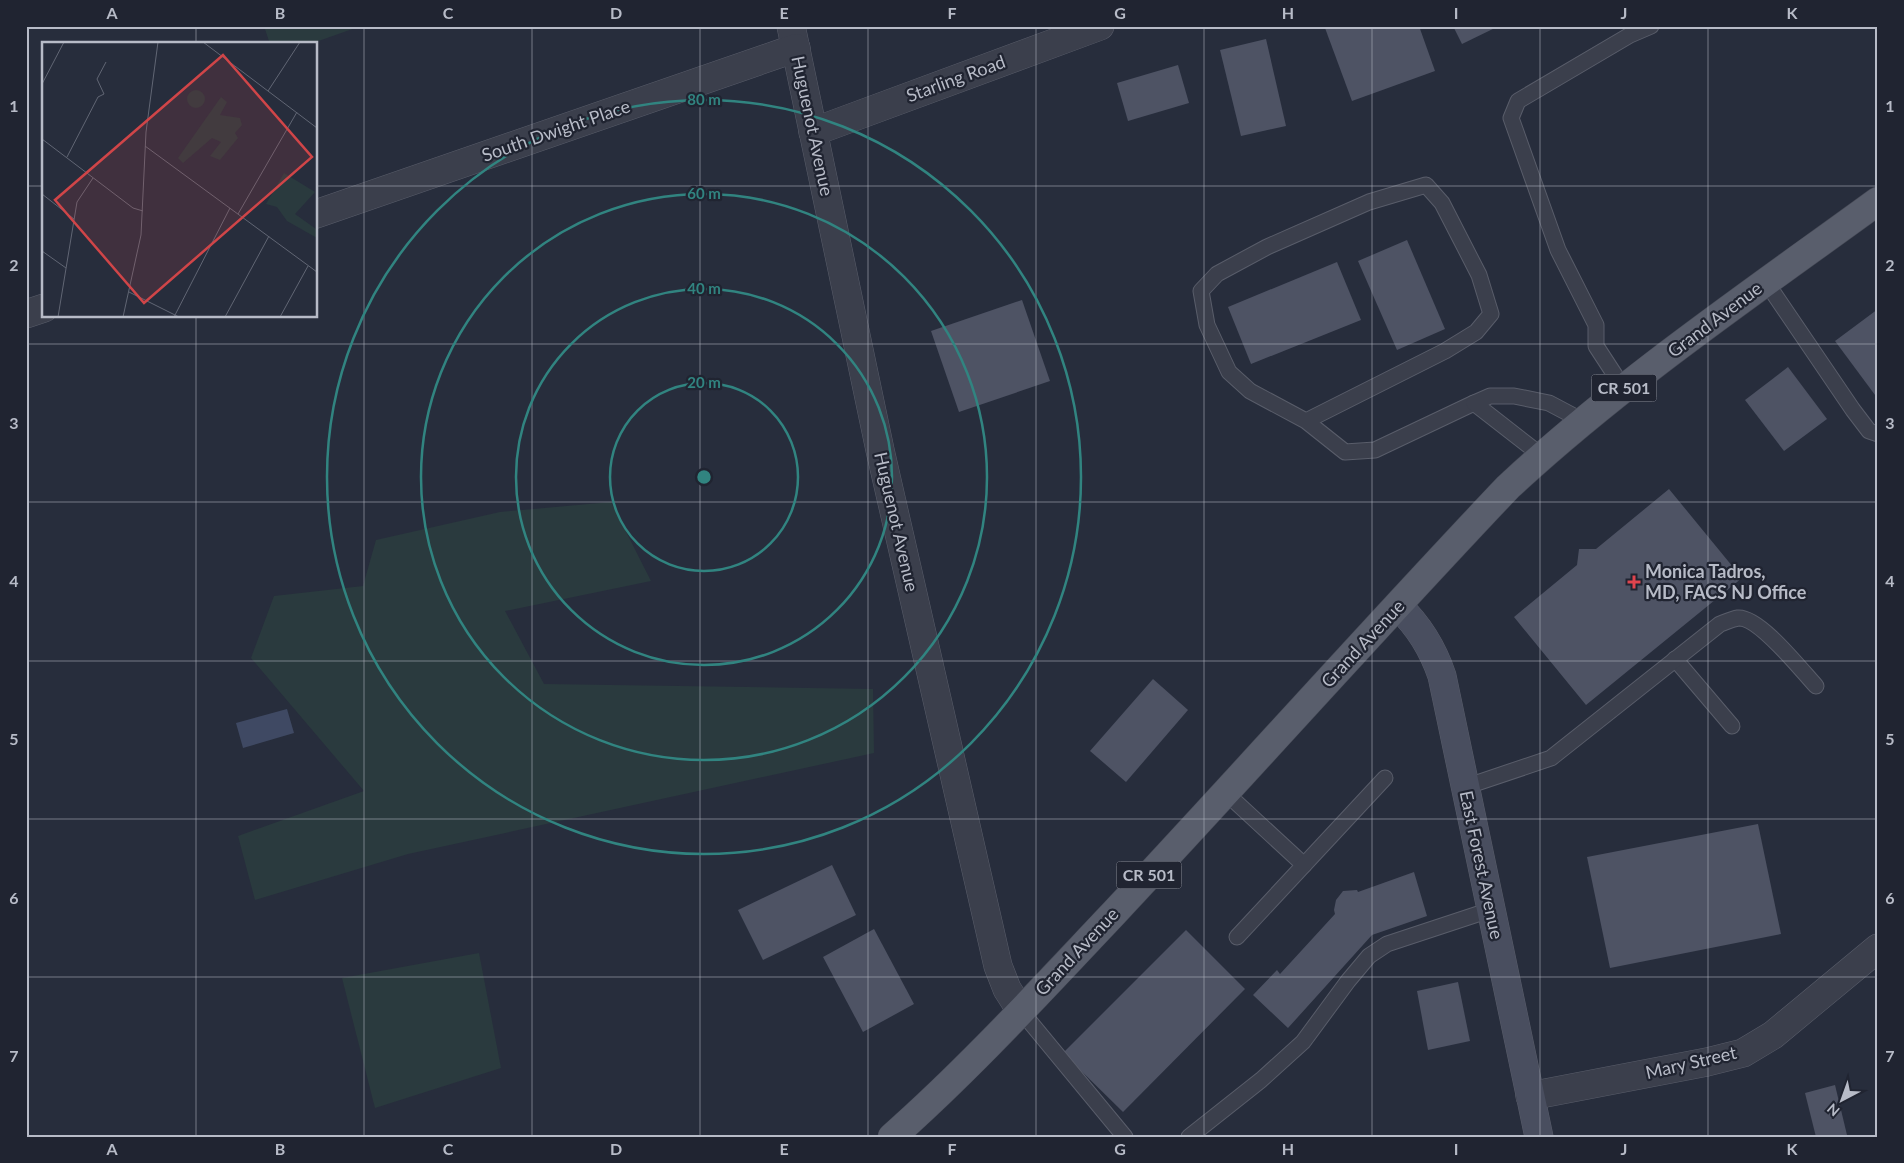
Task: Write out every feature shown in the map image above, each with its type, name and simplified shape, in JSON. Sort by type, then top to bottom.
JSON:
[{"type":"main road","name":"Grand Avenue","points":[[892,1137],[956,1078],[1021,1011],[1226,793],[1508,487],[1583,421],[1624,389],[1766,282],[1878,201]]},
{"type":"street","name":"Starling Road","points":[[813,132],[1100,26]]},
{"type":"street","name":"Huguenot Avenue","points":[[793,37],[880,450],[998,966],[1007,989],[1021,1011]]},
{"type":"street","name":"South Dwight Place","points":[[318,213],[793,37]]},
{"type":"street","points":[[26,314],[42,309]]},
{"type":"street","name":"East Forest Avenue","points":[[1398,606],[1422,634],[1437,662],[1442,676],[1464,788],[1539,1137]]},
{"type":"street","name":"Mary Street","points":[[1530,1096],[1708,1062],[1743,1053],[1773,1035],[1878,948]]},
{"type":"lane","points":[[1624,389],[1596,346],[1596,325],[1558,250],[1511,118],[1518,101],[1630,35],[1652,26]]},
{"type":"lane","points":[[1306,421],[1445,351],[1476,332],[1491,314],[1479,275],[1442,203],[1426,185],[1369,202],[1267,247],[1216,274],[1201,291],[1207,324],[1229,372],[1250,391],[1306,421],[1344,452],[1375,450],[1490,396],[1514,396],[1549,403],[1583,421]]},
{"type":"lane","points":[[1766,282],[1853,410],[1869,430],[1878,434]]},
{"type":"lane","points":[[1474,404],[1542,456]]},
{"type":"lane","points":[[1464,788],[1550,758],[1720,624],[1740,618],[1757,624],[1816,686]]},
{"type":"lane","points":[[1675,659],[1732,726]]},
{"type":"lane","points":[[1237,938],[1385,778]]},
{"type":"lane","points":[[1226,793],[1304,865]]},
{"type":"lane","points":[[1189,1137],[1261,1080],[1303,1042],[1348,980],[1369,956],[1387,944],[1490,910]]},
{"type":"lane","points":[[1021,1011],[1125,1137]]},
{"type":"shaded area","points":[[264,26],[361,26],[316,42],[269,42]]},
{"type":"shaded area","points":[[611,502],[651,581],[505,611],[544,684],[873,689],[874,753],[408,854],[255,900],[238,836],[364,791],[251,658],[274,596],[363,586],[376,540],[500,512]]},
{"type":"shaded area","points":[[479,953],[501,1068],[375,1108],[342,978]]},
{"type":"water","points":[[287,709],[294,733],[243,748],[236,723]]},
{"type":"building","points":[[1328,26],[1419,26],[1435,71],[1352,101],[1325,28]]},
{"type":"building","points":[[1453,26],[1499,26],[1462,44]]},
{"type":"building","points":[[1266,39],[1286,126],[1241,136],[1220,50]]},
{"type":"building","points":[[1178,65],[1189,103],[1128,121],[1117,83]]},
{"type":"building","points":[[1407,240],[1445,329],[1397,350],[1358,261]]},
{"type":"building","points":[[1337,262],[1361,320],[1251,364],[1228,307]]},
{"type":"building","points":[[1022,300],[1050,381],[959,412],[931,331]]},
{"type":"building","points":[[1878,309],[1878,399],[1835,341]]},
{"type":"building","points":[[1788,367],[1827,419],[1784,451],[1745,400]]},
{"type":"building","points":[[1669,489],[1742,578],[1586,705],[1514,617],[1577,565],[1579,549],[1596,549]]},
{"type":"building","points":[[1153,679],[1188,710],[1126,782],[1090,751]]},
{"type":"building","points":[[1758,824],[1781,934],[1610,968],[1587,857]]},
{"type":"building","points":[[832,865],[856,915],[763,960],[738,910]]},
{"type":"building","points":[[1414,872],[1427,916],[1372,935],[1288,1028],[1253,995],[1277,970],[1280,974],[1335,914],[1336,900],[1343,891],[1357,890],[1358,892]]},
{"type":"building","points":[[874,929],[914,1004],[863,1032],[823,957]]},
{"type":"building","points":[[1186,930],[1245,989],[1123,1112],[1063,1053]]},
{"type":"building","points":[[1458,982],[1470,1041],[1428,1050],[1417,991]]},
{"type":"building","points":[[1835,1085],[1847,1135],[1840,1137],[1816,1137],[1805,1093]]},
{"type":"place","name":"Monica Tadros, MD, FACS NJ Office","points":[[1634,582]]}]
